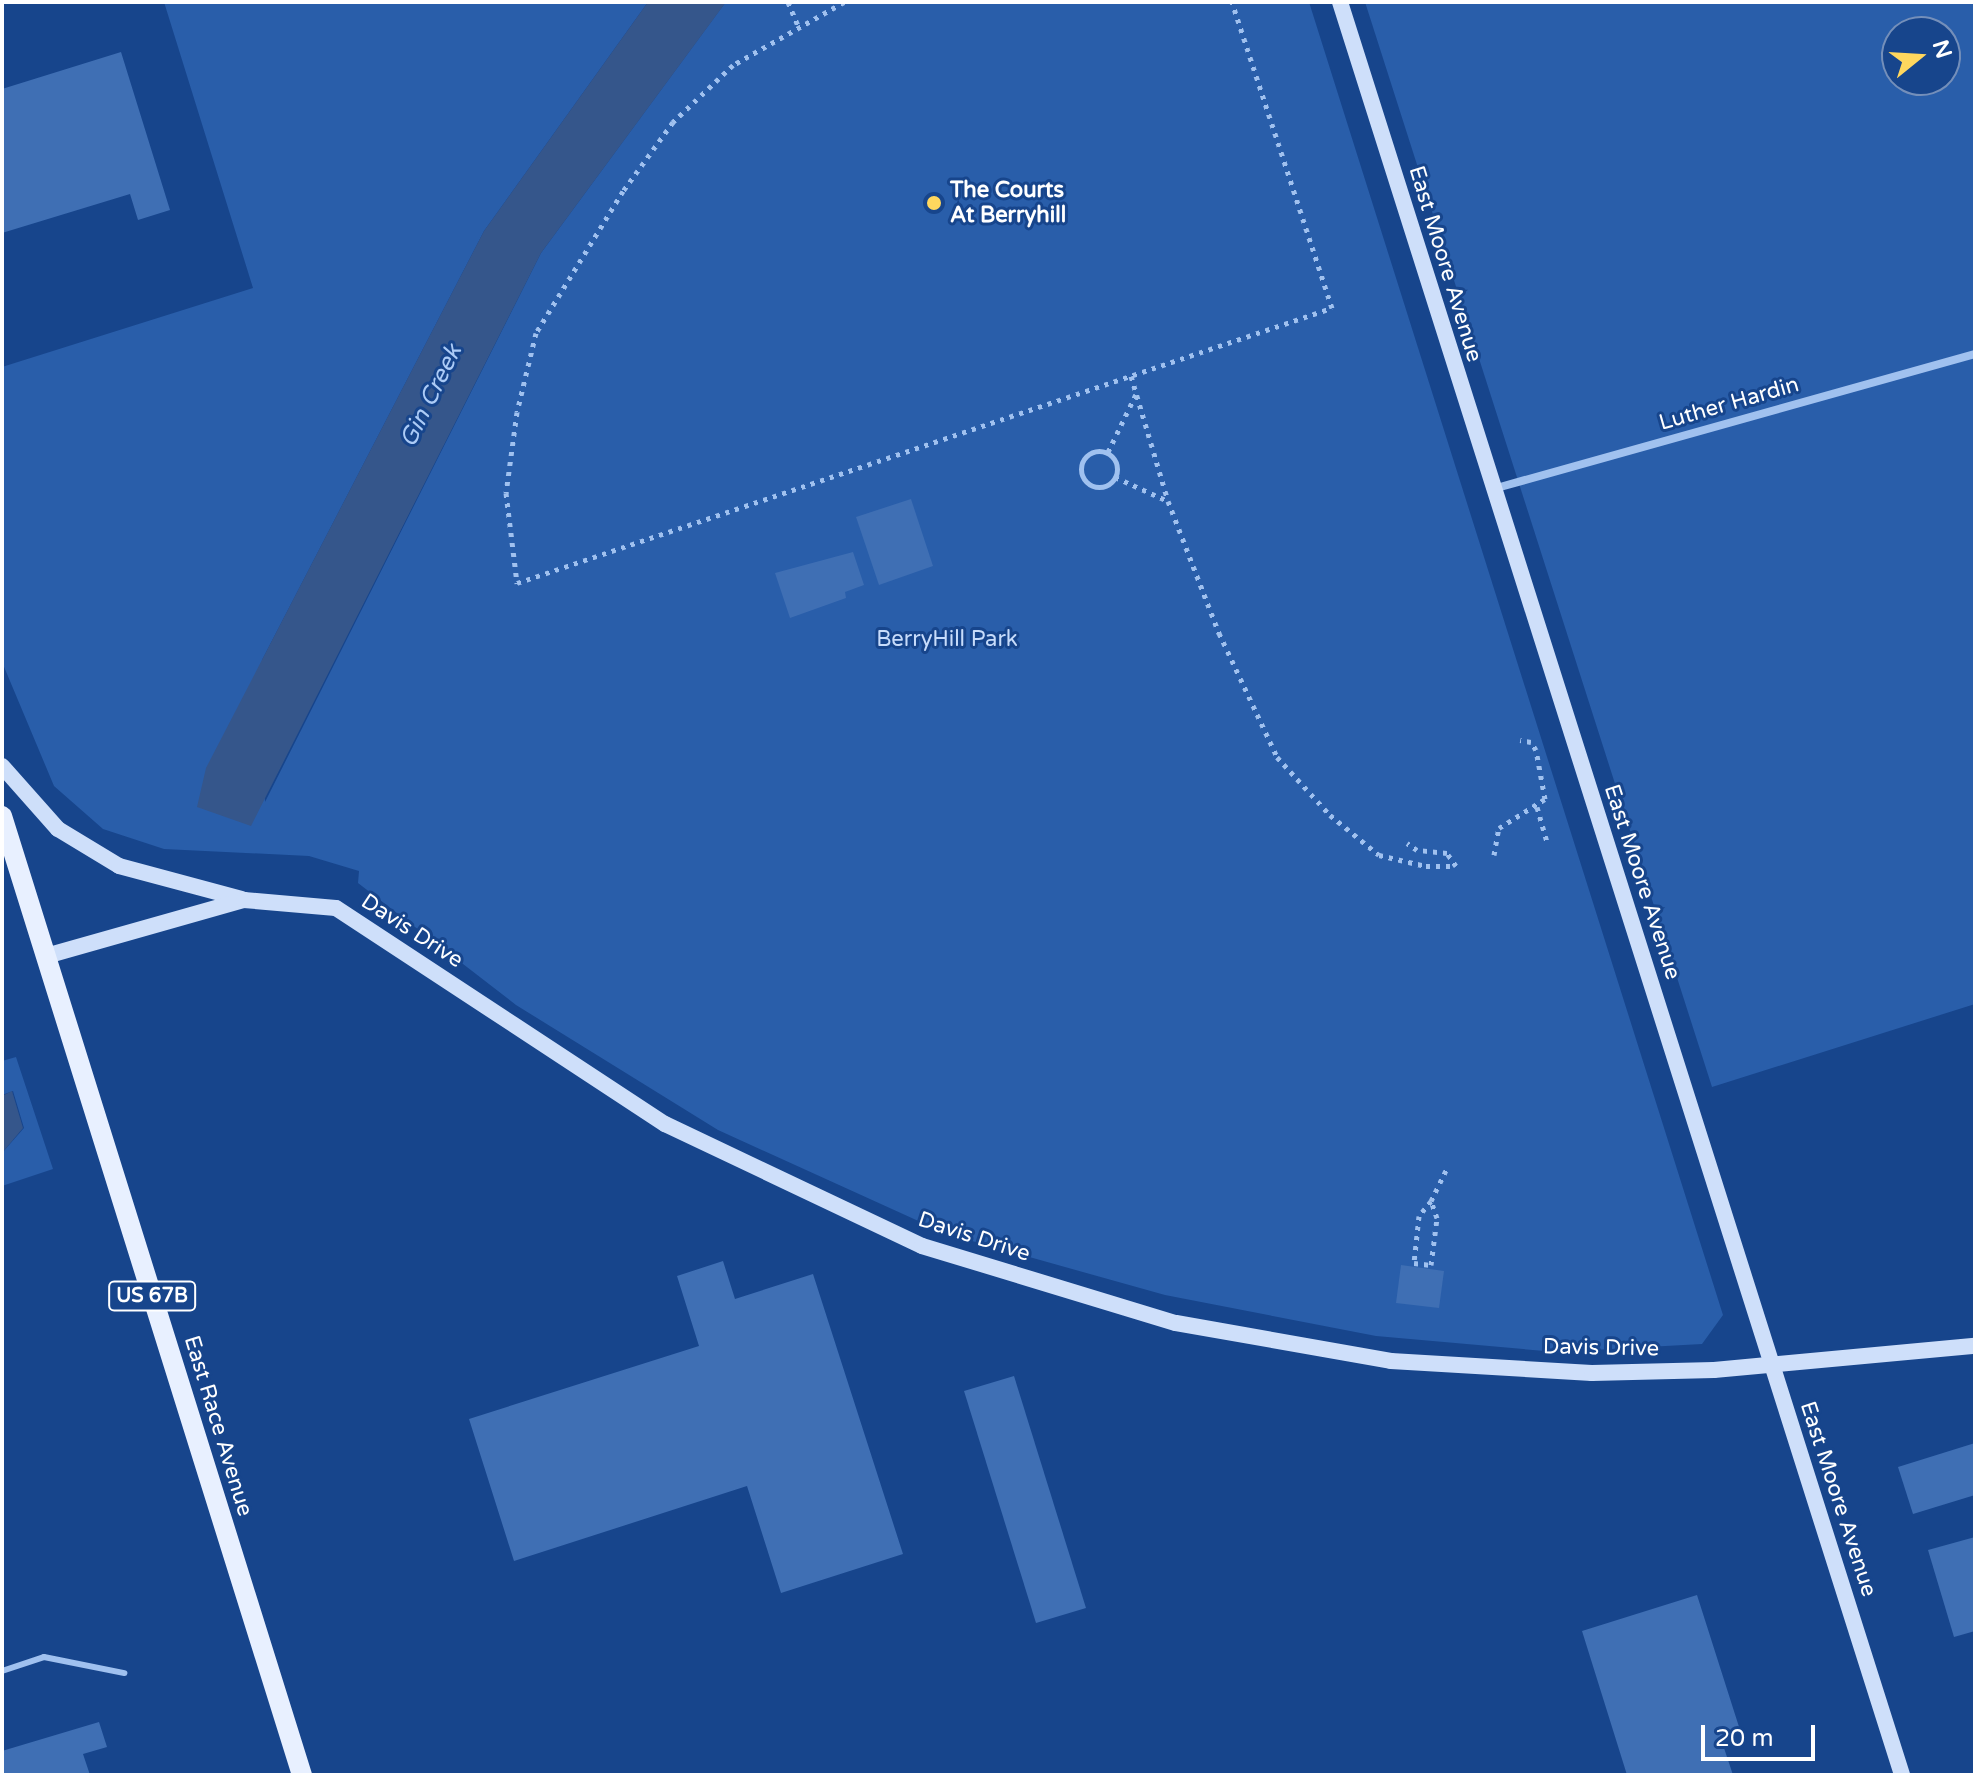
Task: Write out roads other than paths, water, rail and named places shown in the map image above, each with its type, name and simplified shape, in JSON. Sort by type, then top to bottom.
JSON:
[{"type":"main road","name":"East Race Avenue","points":[[2,816],[302,1775]]},
{"type":"street","name":"East Moore Avenue","points":[[1340,2],[1902,1775]]},
{"type":"street","name":"Luther Hardin","points":[[1493,489],[1975,354]]},
{"type":"street","points":[[2,766],[58,829],[119,866],[244,900]]},
{"type":"street","name":"Davis Drive","points":[[46,956],[244,900],[336,908],[665,1124],[922,1246],[1162,1319],[1391,1361],[1592,1373],[1714,1370],[1772,1362],[1975,1346]]},
{"type":"lane","points":[[2,1671],[44,1657],[124,1673]]},
{"type":"water","name":"Gin Creek","points":[[648,2],[726,2],[541,253],[251,826],[197,807],[206,768],[484,231]]},
{"type":"water","points":[[12,1091],[23,1128],[2,1153],[2,1096]]},
{"type":"place","name":"The Courts At Berryhill","points":[[934,203]]},
{"type":"park label","name":"BerryHill Park","points":[[947,640]]}]
